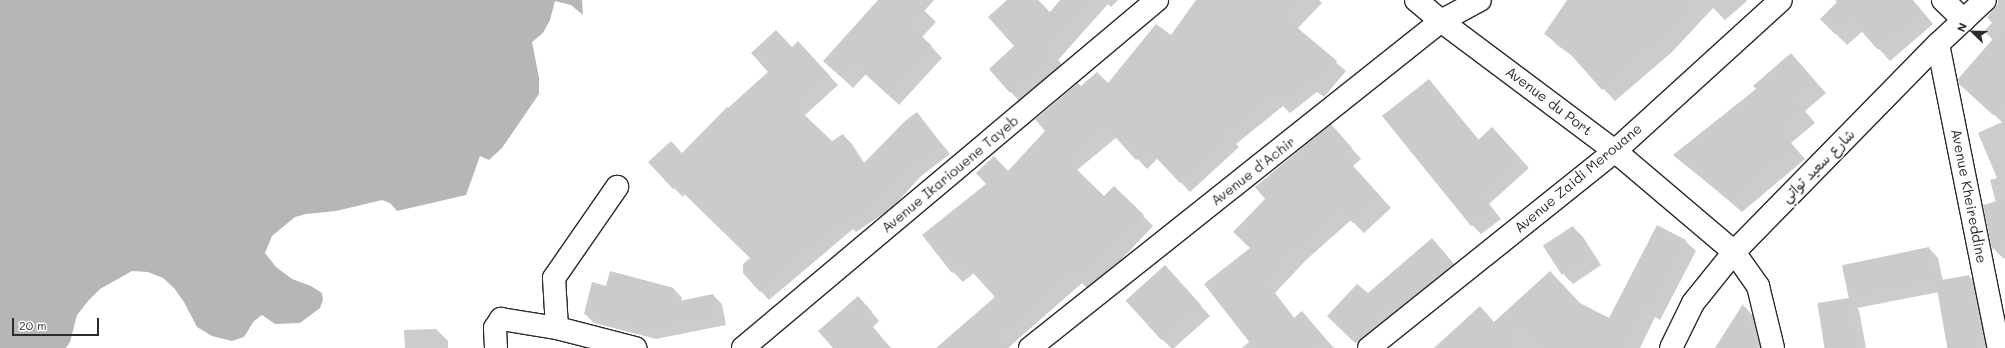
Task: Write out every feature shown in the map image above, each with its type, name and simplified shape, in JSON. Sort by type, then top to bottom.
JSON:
[{"type":"street","name":"Avenue Ikariouene Tayeb","points":[[743,348],[1157,0]]},
{"type":"street","name":"Avenue du Port","points":[[1416,0],[1441,22],[1615,151],[1734,252],[1758,286],[1773,348]]},
{"type":"street","name":"Avenue d'Achir","points":[[1030,348],[1441,22],[1480,0]]},
{"type":"street","name":"Avenue Zaidi Merouane","points":[[1368,348],[1615,151],[1781,0]]},
{"type":"street","points":[[1943,0],[1964,20]]},
{"type":"street","name":"شارع سعيد تواتي","points":[[1671,348],[1693,303],[1734,252],[1938,44],[1985,0]]},
{"type":"street","name":"Avenue Kheireddine","points":[[1938,44],[1999,348]]},
{"type":"street","points":[[557,328],[554,278],[617,187]]},
{"type":"street","points":[[496,348],[495,328],[501,318],[557,328],[635,348]]},
{"type":"shaded area","points":[[0,0],[582,0],[583,15],[571,5],[555,1],[550,20],[543,33],[532,42],[539,78],[539,94],[502,148],[489,160],[480,156],[466,195],[397,211],[390,203],[382,200],[336,211],[306,214],[295,217],[272,236],[265,253],[276,267],[292,279],[311,286],[322,293],[323,300],[320,308],[300,323],[275,324],[262,315],[254,321],[244,337],[232,341],[212,336],[197,327],[184,302],[174,288],[163,278],[148,272],[132,271],[100,289],[89,300],[77,315],[70,342],[66,348],[0,348]]},
{"type":"building","points":[[878,0],[934,0],[911,26],[932,46],[887,94],[854,64],[841,77],[823,61]]},
{"type":"building","points":[[1007,0],[1038,0],[1050,12],[1060,0],[1092,0],[1049,49],[1056,58],[1010,93],[989,69],[1014,46],[988,17]]},
{"type":"building","points":[[1196,0],[1306,0],[1287,19],[1337,61],[1313,88],[1307,83],[1280,104],[1274,96],[1227,134],[1230,137],[1180,183],[1148,149],[1136,160],[1107,128],[1067,160],[1104,196],[1114,186],[1144,215],[1110,251],[1077,280],[1071,274],[999,338],[1007,348],[936,348],[995,297],[964,263],[952,273],[922,235],[986,184],[976,173],[994,156],[1008,171],[1045,131],[1035,119],[1078,83],[1081,86],[1097,72],[1108,83],[1156,24],[1171,35]]},
{"type":"building","points":[[1567,0],[1698,0],[1660,40],[1602,90],[1565,48],[1544,34]]},
{"type":"building","points":[[1835,0],[1912,0],[1922,12],[1878,50],[1851,19],[1835,34],[1820,19],[1837,2]]},
{"type":"building","points":[[2005,25],[2005,101],[1993,115],[1959,84],[1958,79]]},
{"type":"building","points":[[776,30],[792,47],[798,41],[830,76],[796,107],[832,141],[843,134],[863,164],[905,121],[917,112],[942,145],[913,167],[883,199],[846,224],[844,220],[760,292],[743,273],[743,264],[750,258],[676,186],[673,189],[648,162],[671,141],[682,153],[727,107],[728,108],[768,72],[751,53]]},
{"type":"building","points":[[1791,53],[1815,81],[1795,99],[1805,111],[1780,131],[1794,147],[1730,201],[1673,155],[1756,89],[1753,86]]},
{"type":"building","points":[[1429,79],[1478,140],[1492,127],[1520,158],[1481,194],[1492,210],[1471,226],[1382,116]]},
{"type":"building","points":[[1331,124],[1352,148],[1343,155],[1381,197],[1353,223],[1341,210],[1295,251],[1265,282],[1294,318],[1302,311],[1325,338],[1313,348],[1254,348],[1204,284],[1250,248],[1233,232],[1265,199],[1255,187]]},
{"type":"building","points":[[2005,199],[2005,245],[1992,249],[1983,205]]},
{"type":"building","points":[[1657,225],[1686,240],[1650,310],[1644,307],[1625,348],[1543,348],[1524,326],[1509,339],[1517,348],[1434,348],[1480,306],[1494,322],[1550,271],[1580,303],[1609,318]]},
{"type":"building","points":[[1573,226],[1592,255],[1562,275],[1543,246]]},
{"type":"building","points":[[1432,238],[1454,264],[1399,308],[1394,302],[1355,343],[1327,316],[1357,284],[1368,293]]},
{"type":"building","points":[[1929,247],[1936,281],[1849,300],[1842,266]]},
{"type":"building","points":[[1165,265],[1201,305],[1162,341],[1126,300]]},
{"type":"building","points":[[610,271],[674,288],[670,303],[713,294],[718,316],[648,331],[584,314],[592,282],[606,286]]},
{"type":"building","points":[[1969,275],[1982,348],[1947,348],[1936,281]]},
{"type":"building","points":[[858,296],[872,312],[865,318],[890,348],[833,348],[818,331]]},
{"type":"building","points":[[1849,298],[1857,348],[1825,348],[1817,303]]},
{"type":"building","points":[[1743,304],[1757,348],[1715,348]]}]
